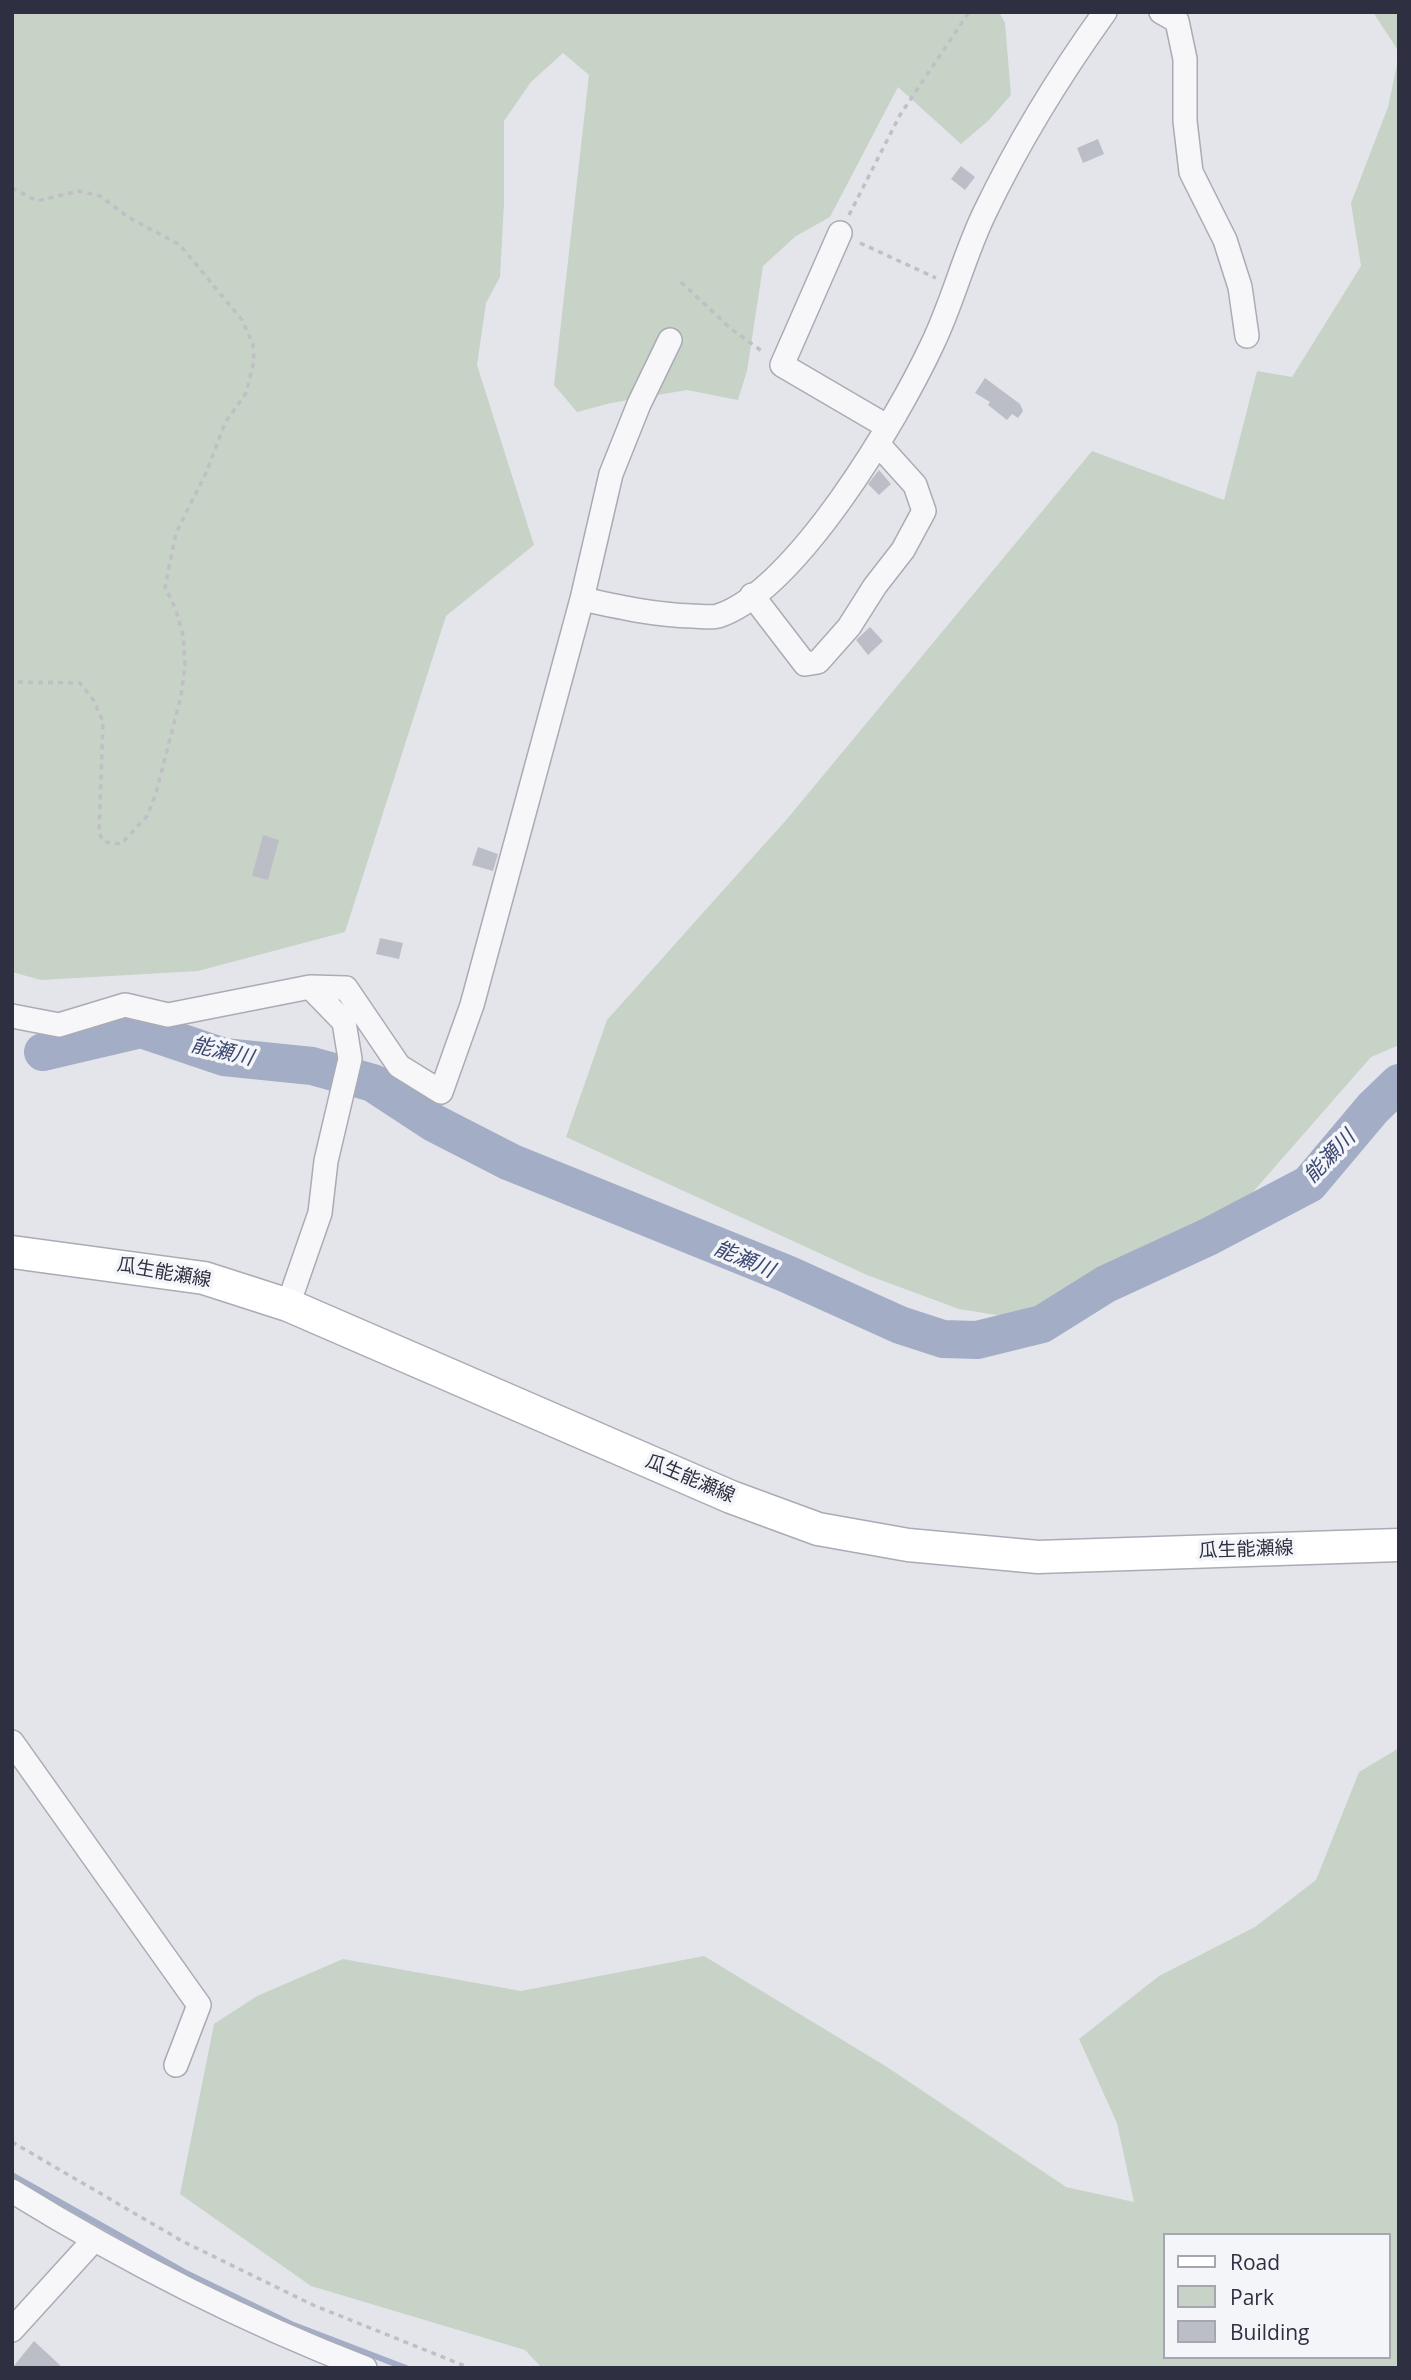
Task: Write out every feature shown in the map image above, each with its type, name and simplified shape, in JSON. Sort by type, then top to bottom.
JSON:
[{"type":"main road","name":"瓜生能瀬線","points":[[12,1252],[204,1278],[288,1305],[732,1497],[818,1529],[908,1545],[1038,1557],[1399,1545]]},
{"type":"street","points":[[582,599],[655,615],[717,616],[778,577],[817,530],[883,435],[933,345],[984,214],[1028,127],[1056,79],[1105,12]]},
{"type":"street","points":[[1161,12],[1177,21],[1185,59],[1185,121],[1191,172],[1226,240],[1240,287],[1247,335]]},
{"type":"street","points":[[752,595],[805,664],[818,662],[849,627],[875,586],[903,550],[924,511],[915,485],[883,435],[782,366],[840,233]]},
{"type":"street","points":[[12,1016],[59,1025],[125,1005],[169,1015],[310,987],[346,988],[399,1066],[441,1091],[472,1005],[582,599],[611,474],[639,404],[670,341]]},
{"type":"street","points":[[288,1305],[320,1213],[326,1161],[350,1059],[344,1022],[310,987]]},
{"type":"street","points":[[12,1742],[199,2005],[176,2065]]},
{"type":"street","points":[[12,2191],[93,2241],[305,2345],[365,2368]]},
{"type":"street","points":[[12,2330],[93,2241]]},
{"type":"path","points":[[956,287],[840,233],[900,115],[969,12]]},
{"type":"path","points":[[12,188],[37,201],[79,191],[100,196],[128,218],[180,245],[242,320],[253,344],[254,361],[246,393],[225,422],[206,473],[176,533],[164,587],[183,635],[185,665],[181,696],[156,793],[147,816],[121,844],[104,842],[99,832],[103,722],[94,701],[80,683],[12,682]]},
{"type":"path","points":[[681,282],[730,328],[782,366]]},
{"type":"path","points":[[12,2142],[182,2241],[289,2293],[470,2368]]},
{"type":"green space","points":[[12,12],[999,12],[1005,23],[1011,95],[988,121],[961,144],[898,87],[830,217],[796,236],[763,266],[747,371],[738,400],[687,390],[611,403],[577,412],[554,385],[589,75],[563,53],[531,82],[504,121],[504,203],[500,277],[486,303],[477,365],[534,545],[446,616],[345,932],[198,971],[41,980],[12,972]]},
{"type":"green space","points":[[1373,12],[1399,12],[1399,52]]},
{"type":"green space","points":[[1399,55],[1399,1045],[1371,1057],[1217,1233],[1027,1320],[959,1309],[867,1275],[566,1137],[607,1020],[787,819],[1092,451],[1224,500],[1257,371],[1292,377],[1361,266],[1351,203],[1388,107]]},
{"type":"green space","points":[[1399,1748],[1399,2368],[542,2368],[525,2350],[311,2286],[180,2194],[214,2024],[257,1996],[343,1959],[521,1991],[704,1956],[887,2067],[1066,2187],[1134,2202],[1117,2123],[1079,2039],[1159,1976],[1255,1927],[1316,1880],[1359,1772]]},
{"type":"building","points":[[1098,139],[1104,154],[1083,163],[1077,148]]},
{"type":"building","points":[[961,166],[975,177],[965,190],[951,179]]},
{"type":"building","points":[[985,378],[1020,404],[1023,411],[1018,418],[1012,414],[1007,420],[988,405],[990,402],[975,393]]},
{"type":"building","points":[[879,470],[891,484],[879,495],[868,484]]},
{"type":"building","points":[[870,627],[883,641],[868,655],[856,640]]},
{"type":"building","points":[[263,835],[279,840],[268,880],[252,876]]},
{"type":"building","points":[[478,847],[498,854],[493,871],[472,865]]},
{"type":"building","points":[[380,938],[403,943],[399,959],[376,954]]},
{"type":"building","points":[[34,2341],[63,2368],[12,2368]]},
{"type":"waterway","name":"能瀬川","points":[[43,1052],[141,1029],[224,1057],[312,1066],[373,1083],[434,1123],[510,1162],[787,1274],[900,1325],[943,1339],[977,1340],[1042,1324],[1106,1284],[1208,1237],[1309,1184],[1373,1108],[1399,1083]]},
{"type":"waterway","points":[[12,2175],[188,2274],[291,2324],[406,2368]]}]
